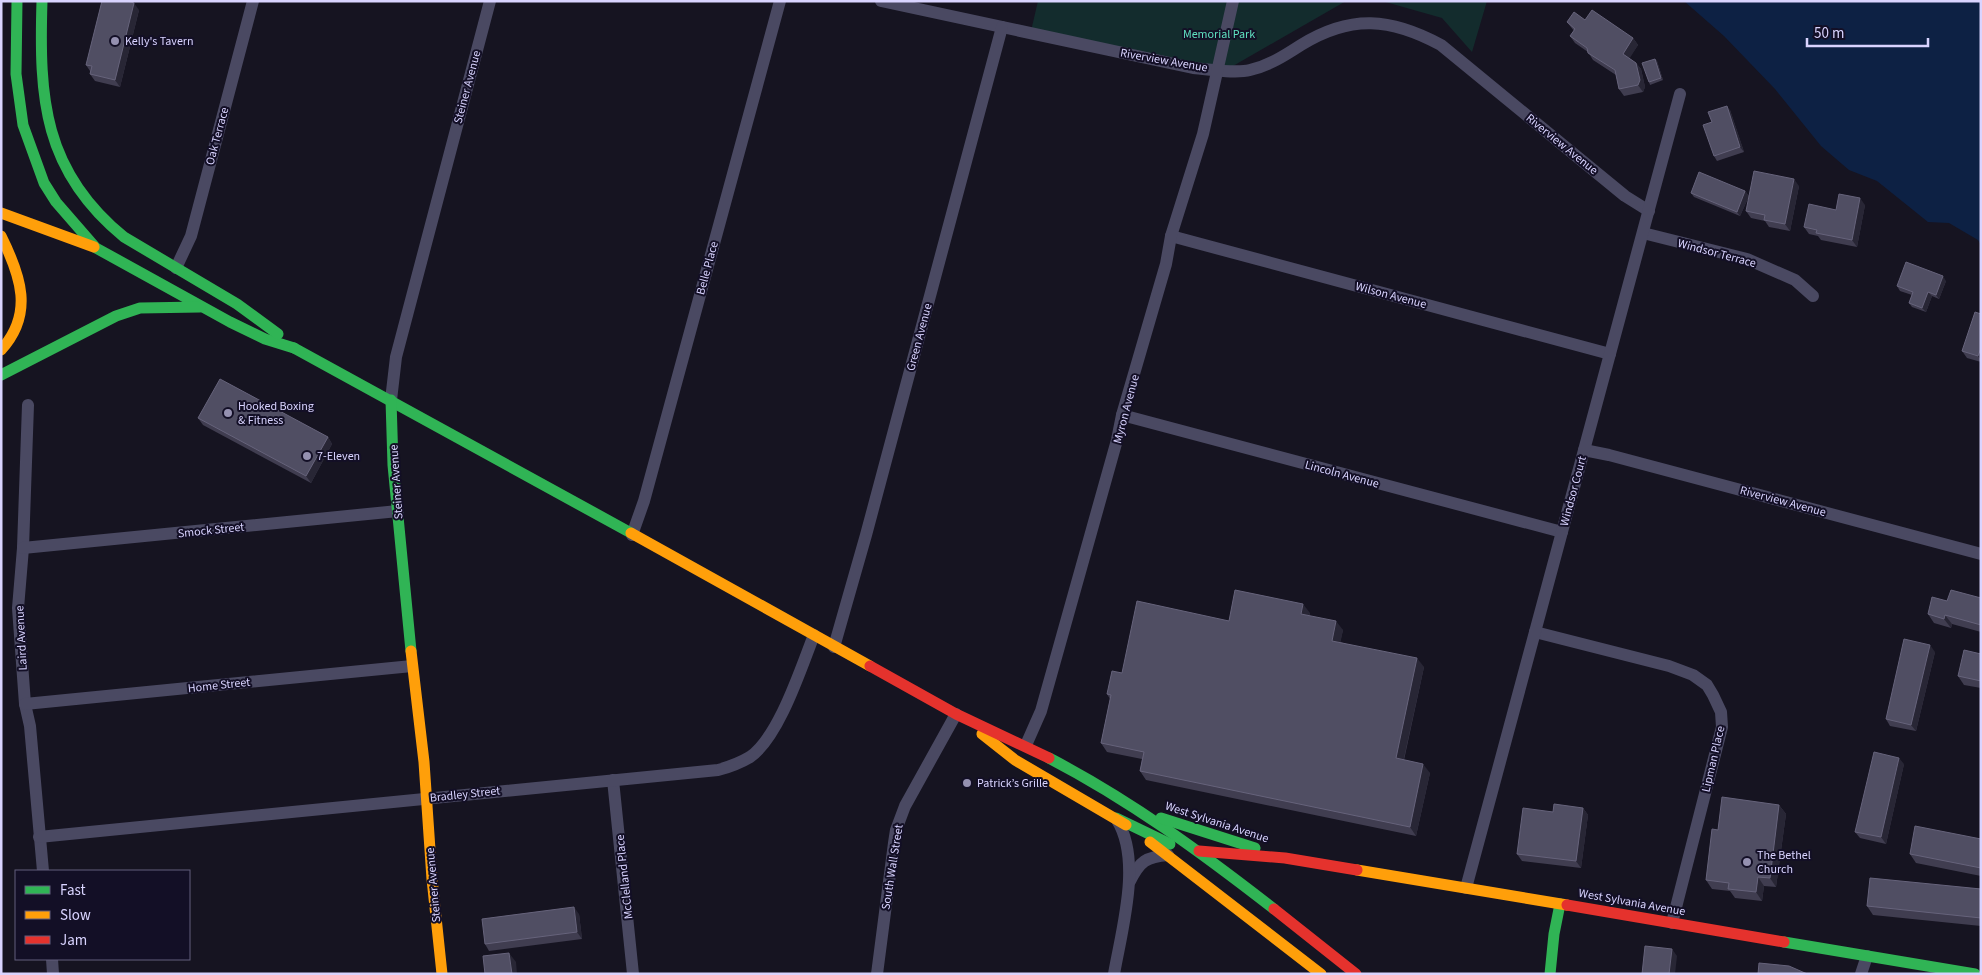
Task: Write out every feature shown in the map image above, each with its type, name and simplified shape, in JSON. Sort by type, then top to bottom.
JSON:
[{"type":"main road","points":[[17,1],[18,100],[23,125],[44,183],[56,202],[96,248]]},
{"type":"main road","points":[[42,1],[41,68],[43,96],[54,138],[66,168],[80,191],[94,210],[114,230],[238,305],[294,348],[956,714],[1026,745],[1140,811],[1196,850],[1356,974]]},
{"type":"main road","points":[[1,213],[96,248],[200,306],[265,339],[294,348]]},
{"type":"main road","points":[[1,236],[15,266],[22,302],[19,320],[13,336],[1,350]]},
{"type":"main road","points":[[1,374],[116,316],[132,310],[200,306]]},
{"type":"main road","name":"Steiner Avenue","points":[[391,400],[393,465],[412,666],[424,762],[442,974]]},
{"type":"main road","points":[[956,714],[1016,760],[1116,818],[1168,855],[1321,974]]},
{"type":"main road","name":"West Sylvania Avenue","points":[[1140,811],[1285,858]]},
{"type":"main road","name":"West Sylvania Avenue","points":[[1116,818],[1170,844],[1196,850],[1285,858],[1975,974]]},
{"type":"main road","points":[[1550,974],[1554,934],[1560,904]]},
{"type":"street","name":"Oak Terrace","points":[[176,268],[191,236],[253,1]]},
{"type":"street","name":"Steiner Avenue","points":[[391,400],[396,356],[490,1]]},
{"type":"street","name":"Belle Place","points":[[632,535],[644,502],[780,1]]},
{"type":"street","name":"Riverview Avenue","points":[[881,1],[1193,68],[1218,70],[1248,71],[1272,63],[1318,36],[1343,27],[1372,23],[1403,28],[1418,33],[1441,45],[1625,196],[1649,211]]},
{"type":"street","name":"Myron Avenue","points":[[1026,745],[1041,711],[1118,440],[1122,415],[1166,264],[1171,236],[1203,134],[1233,1]]},
{"type":"street","name":"Green Avenue","points":[[834,647],[1002,27]]},
{"type":"street","name":"Windsor Court","points":[[1466,888],[1680,94]]},
{"type":"street","name":"Windsor Terrace","points":[[1643,233],[1747,259],[1795,280],[1813,296]]},
{"type":"street","name":"Wilson Avenue","points":[[1171,236],[1610,354]]},
{"type":"street","name":"Laird Avenue","points":[[28,405],[23,548],[18,608],[25,704],[30,726],[43,870]]},
{"type":"street","name":"Lincoln Avenue","points":[[1122,415],[1562,532]]},
{"type":"street","name":"Riverview Avenue","points":[[1584,450],[1981,554]]},
{"type":"street","name":"Smock Street","points":[[23,548],[398,511]]},
{"type":"street","name":"Lipman Place","points":[[1536,632],[1682,670],[1707,685],[1714,695],[1721,712],[1722,727],[1672,923]]},
{"type":"street","name":"Bradley Street","points":[[39,837],[718,770],[734,765],[750,756],[766,740],[792,693],[814,635]]},
{"type":"street","name":"Home Street","points":[[25,704],[412,666]]},
{"type":"street","name":"South Wall Street","points":[[877,974],[894,843],[899,819],[956,714]]},
{"type":"street","name":"McClelland Place","points":[[613,780],[633,974]]},
{"type":"street","points":[[1114,974],[1130,881],[1127,840],[1116,818]]},
{"type":"street","points":[[1130,881],[1137,867],[1146,859],[1168,855]]},
{"type":"street","points":[[1862,974],[1867,956]]},
{"type":"street","points":[[52,960],[53,974]]},
{"type":"green space","name":"Memorial Park","points":[[1038,1],[1346,1],[1226,70],[1031,31]]},
{"type":"green space","points":[[1382,1],[1487,1],[1472,52],[1442,18]]},
{"type":"water","points":[[1684,1],[1981,1],[1981,245],[1978,240],[1949,223],[1928,222],[1877,181],[1849,170],[1821,146],[1775,89],[1724,36]]},
{"type":"building","name":"Kelly's Tavern","points":[[102,1],[127,1],[134,3],[115,80],[90,74],[92,66],[86,65]]},
{"type":"building","points":[[1592,10],[1633,38],[1623,54],[1636,63],[1640,80],[1638,85],[1619,89],[1615,70],[1588,53],[1587,48],[1570,36],[1575,29],[1567,22],[1574,12],[1585,20]]},
{"type":"building","points":[[1655,59],[1661,78],[1649,82],[1642,63]]},
{"type":"building","points":[[1727,106],[1740,147],[1714,156],[1703,125],[1712,122],[1708,112]]},
{"type":"building","points":[[1754,171],[1794,179],[1785,224],[1764,220],[1765,215],[1746,211]]},
{"type":"building","points":[[1699,172],[1745,191],[1737,212],[1691,193]]},
{"type":"building","points":[[1839,194],[1860,198],[1852,240],[1816,233],[1817,230],[1804,227],[1809,204],[1836,210]]},
{"type":"building","points":[[1906,262],[1943,276],[1936,295],[1928,292],[1922,308],[1909,303],[1913,292],[1897,286]]},
{"type":"building","points":[[1975,312],[1981,314],[1981,348],[1978,356],[1962,351]]},
{"type":"building","points":[[220,379],[328,437],[306,476],[198,418]]},
{"type":"building","points":[[1235,590],[1303,604],[1301,614],[1336,621],[1332,641],[1417,658],[1396,758],[1423,764],[1410,827],[1140,771],[1144,752],[1101,743],[1111,695],[1107,694],[1112,671],[1122,673],[1137,601],[1229,621]]},
{"type":"building","points":[[1951,590],[1981,598],[1981,625],[1945,615],[1944,619],[1928,614],[1932,597],[1947,601]]},
{"type":"building","points":[[1904,639],[1930,645],[1911,725],[1886,719]]},
{"type":"building","points":[[1964,650],[1981,654],[1981,681],[1958,676]]},
{"type":"building","points":[[1874,752],[1899,758],[1881,837],[1855,832]]},
{"type":"building","name":"The Bethel Church","points":[[1722,797],[1779,805],[1770,878],[1758,877],[1756,892],[1728,889],[1729,883],[1706,880],[1712,829],[1718,830]]},
{"type":"building","points":[[1554,804],[1583,808],[1576,861],[1517,854],[1523,808],[1553,812]]},
{"type":"building","points":[[1915,826],[1981,839],[1981,868],[1910,854]]},
{"type":"building","points":[[1870,878],[1981,889],[1981,918],[1867,906]]},
{"type":"building","points":[[574,907],[577,932],[485,944],[482,919]]},
{"type":"building","points":[[1645,946],[1672,949],[1669,974],[1642,974]]},
{"type":"building","points":[[509,953],[512,974],[485,974],[483,956]]},
{"type":"building","points":[[1759,963],[1789,966],[1808,974],[1758,974]]},
{"type":"traffic: fast","points":[[17,1],[16,74],[23,125],[44,183],[56,202],[96,248],[230,322],[265,339],[294,348]]},
{"type":"traffic: fast","points":[[42,1],[42,70],[45,101],[51,131],[62,159],[77,186],[97,212],[124,237],[237,304],[278,334]]},
{"type":"traffic: fast","points":[[1,375],[116,316],[140,308],[200,307]]},
{"type":"traffic: fast","points":[[294,348],[631,533]]},
{"type":"traffic: fast","points":[[391,400],[393,465],[411,651]]},
{"type":"traffic: fast","points":[[1049,758],[1137,809],[1274,909]]},
{"type":"traffic: fast","points":[[1116,818],[1170,844]]},
{"type":"traffic: fast","points":[[1161,818],[1255,848]]},
{"type":"traffic: fast","points":[[1550,974],[1554,934],[1560,904]]},
{"type":"traffic: fast","points":[[1784,942],[1975,974]]},
{"type":"traffic: slow","points":[[1,213],[94,247]]},
{"type":"traffic: slow","points":[[1,236],[14,266],[21,294],[21,309],[18,323],[1,350]]},
{"type":"traffic: slow","points":[[631,533],[870,666]]},
{"type":"traffic: slow","points":[[411,651],[424,762],[432,879],[442,974]]},
{"type":"traffic: slow","points":[[982,734],[1015,760],[1126,825]]},
{"type":"traffic: slow","points":[[1150,842],[1321,974]]},
{"type":"traffic: slow","points":[[1357,870],[1567,905]]},
{"type":"traffic: jam","points":[[870,666],[956,714],[1049,758]]},
{"type":"traffic: jam","points":[[1199,851],[1285,858],[1357,870]]},
{"type":"traffic: jam","points":[[1567,905],[1784,942]]},
{"type":"traffic: jam","points":[[1274,909],[1356,974]]},
{"type":"place","name":"Kelly's Tavern","points":[[115,41]]},
{"type":"place","name":"Hooked Boxing & Fitness","points":[[228,413]]},
{"type":"place","name":"7-Eleven","points":[[307,456]]},
{"type":"place","name":"Patrick’s Grille","points":[[967,783]]},
{"type":"place","name":"The Bethel Church","points":[[1747,862]]}]
